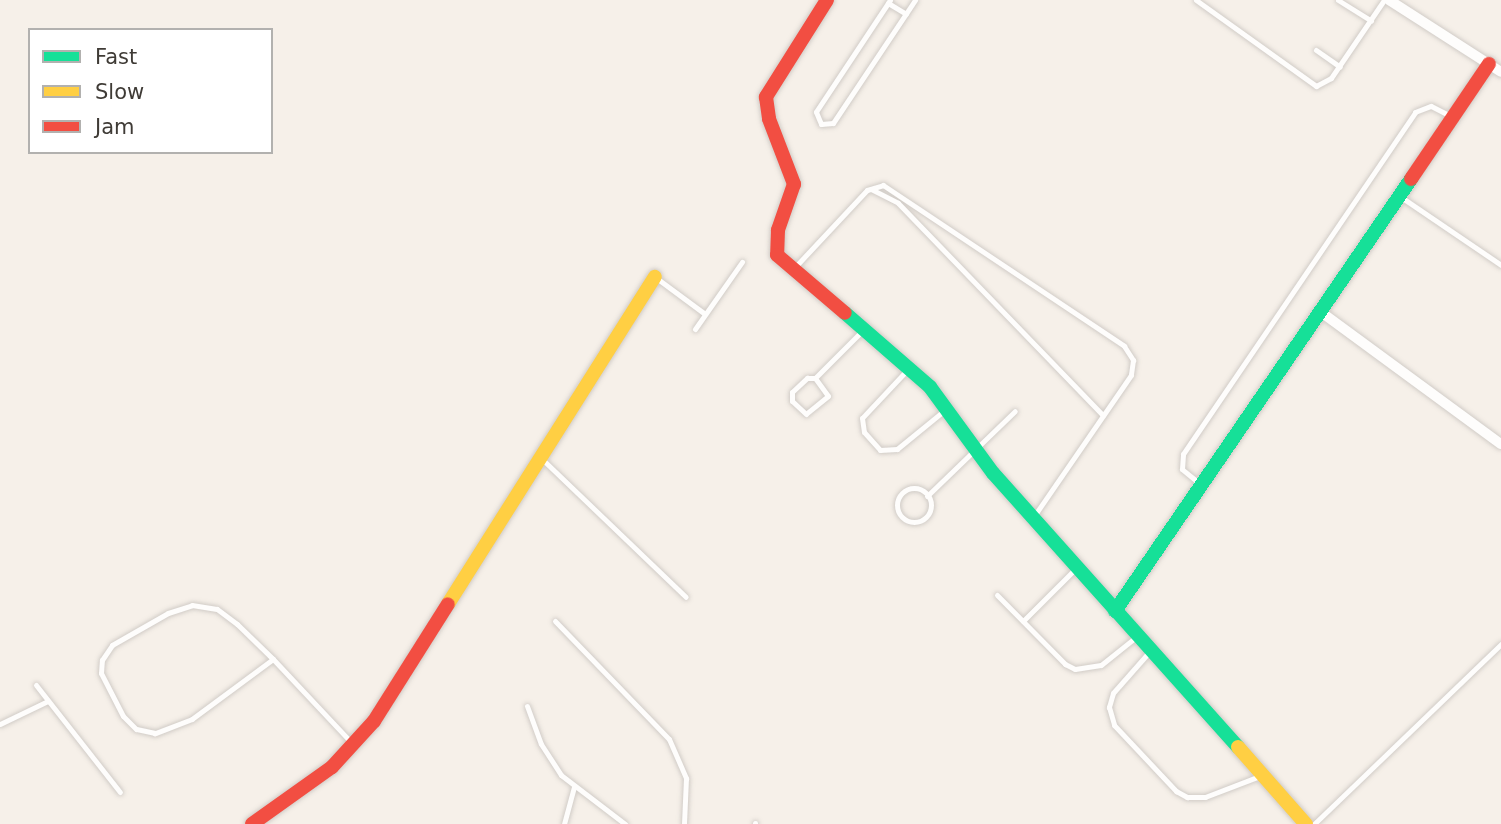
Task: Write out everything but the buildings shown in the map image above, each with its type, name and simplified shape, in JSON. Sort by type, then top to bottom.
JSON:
[{"type":"street","points":[[827,0],[766,101],[772,128],[793,176],[792,200],[780,222],[777,255],[910,367],[946,408],[975,450],[1079,564],[1136,637],[1306,824]]},
{"type":"street","points":[[1115,611],[1454,117],[1495,68],[1403,4],[1387,0]]},
{"type":"street","points":[[252,824],[355,746],[542,459],[655,277]]},
{"type":"street","points":[[1321,312],[1501,444]]},
{"type":"lane","points":[[906,14],[889,1],[816,113],[821,124],[833,123],[906,14],[915,0]]},
{"type":"lane","points":[[1196,0],[1308,84],[1323,84],[1340,67],[1387,0]]},
{"type":"lane","points":[[1338,0],[1371,22]]},
{"type":"lane","points":[[1316,50],[1340,67]]},
{"type":"lane","points":[[1203,485],[1182,468],[1183,454],[1415,112],[1431,106],[1454,117]]},
{"type":"lane","points":[[793,269],[869,189],[883,185],[1124,346],[1133,360],[1132,370],[1034,516]]},
{"type":"lane","points":[[869,189],[898,203],[1103,415]]},
{"type":"lane","points":[[1401,197],[1501,265]]},
{"type":"lane","points":[[695,329],[742,262]]},
{"type":"lane","points":[[655,277],[705,314]]},
{"type":"lane","points":[[815,378],[828,394],[806,414],[791,394],[807,378],[815,378],[863,330]]},
{"type":"lane","points":[[910,367],[864,414],[864,432],[880,450],[893,451],[946,408]]},
{"type":"lane","points":[[928,496],[1015,411]]},
{"type":"lane","points":[[542,459],[686,597]]},
{"type":"lane","points":[[913,486],[928,496],[932,506],[915,523],[908,523],[895,508],[913,486]]},
{"type":"lane","points":[[1023,621],[1079,564]]},
{"type":"lane","points":[[998,595],[1065,664],[1075,668],[1101,665],[1136,637]]},
{"type":"lane","points":[[273,659],[192,719],[155,733],[135,729],[123,716],[101,673],[104,654],[112,645],[167,613],[192,605],[228,615],[273,659],[355,746]]},
{"type":"lane","points":[[555,621],[669,739],[686,778],[684,824]]},
{"type":"lane","points":[[1314,824],[1501,645]]},
{"type":"lane","points":[[1150,651],[1113,693],[1109,707],[1114,725],[1176,791],[1187,797],[1205,797],[1260,776]]},
{"type":"lane","points":[[36,685],[120,792]]},
{"type":"lane","points":[[0,724],[48,701]]},
{"type":"lane","points":[[527,706],[550,760],[574,787],[625,824]]},
{"type":"lane","points":[[564,824],[574,787]]},
{"type":"traffic: fast","points":[[1115,611],[1411,179]]},
{"type":"traffic: fast","points":[[845,313],[930,387],[993,473],[1238,747]]},
{"type":"traffic: slow","points":[[448,604],[655,277]]},
{"type":"traffic: slow","points":[[1238,747],[1306,824]]},
{"type":"traffic: jam","points":[[827,0],[766,97],[769,119],[794,184],[778,230],[777,255],[845,313]]},
{"type":"traffic: jam","points":[[1411,179],[1489,64]]},
{"type":"traffic: jam","points":[[252,824],[332,767],[374,721],[448,604]]}]
